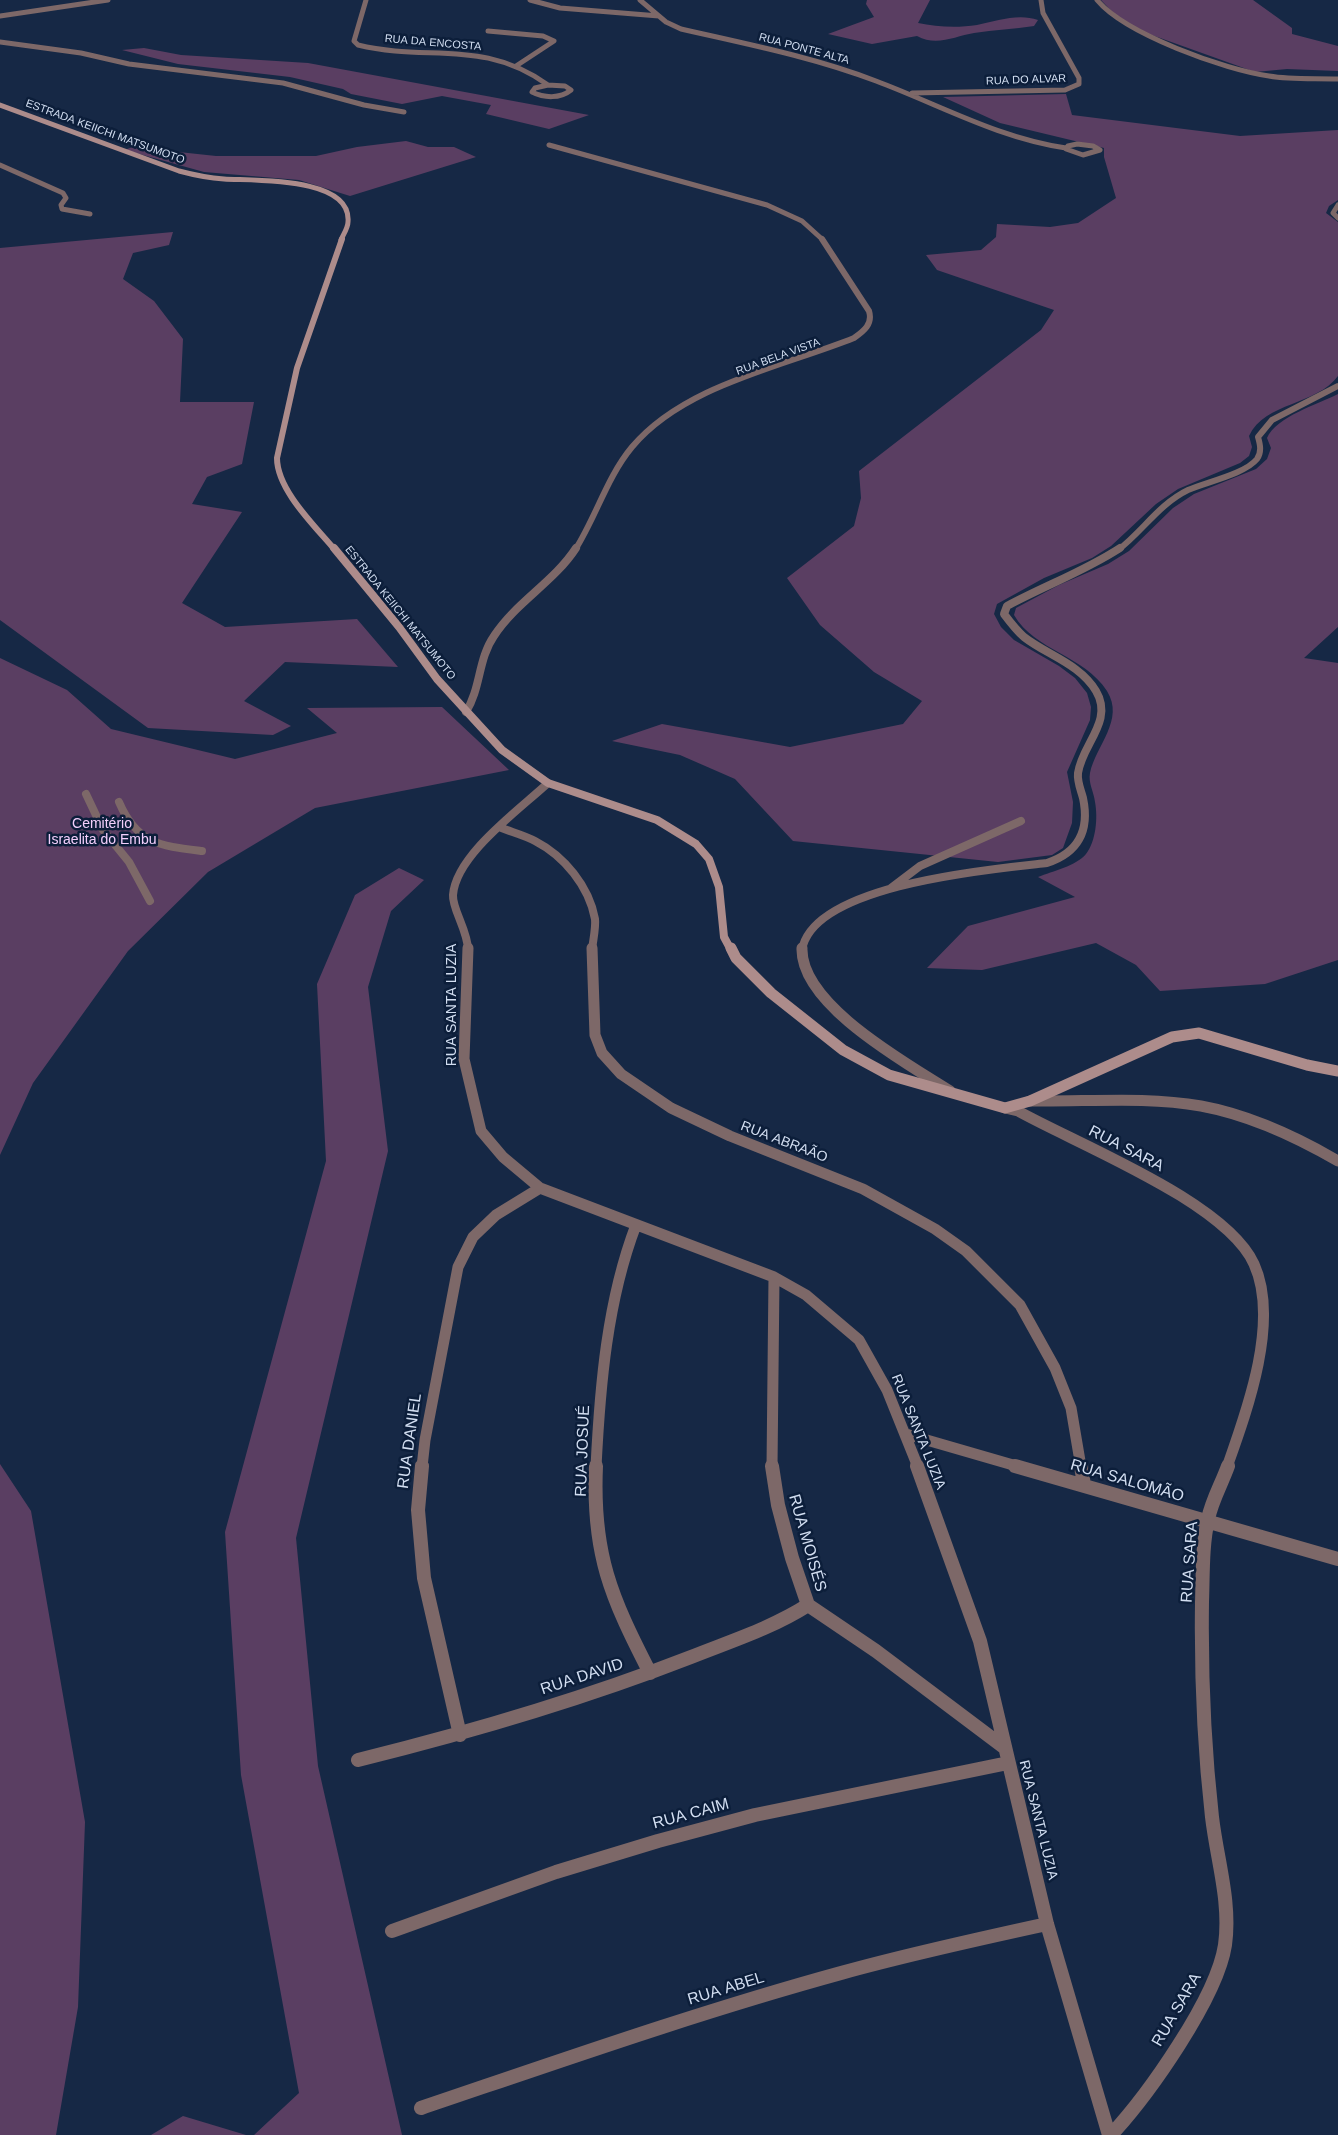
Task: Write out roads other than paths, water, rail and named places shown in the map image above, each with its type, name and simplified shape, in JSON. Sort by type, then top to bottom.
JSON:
[{"type":"main road","name":"ESTRADA KEIICHI MATSUMOTO","points":[[0,105],[118,150],[192,174],[229,180],[292,184],[318,188],[329,193],[347,211],[348,222],[315,313],[294,381],[279,447],[278,470],[285,487],[310,520],[394,620],[437,679],[502,750],[530,772],[548,783],[656,820],[696,844],[709,859],[719,887],[724,937],[736,958],[771,993],[843,1050],[889,1075],[957,1096],[1005,1108]]},
{"type":"main road","points":[[1005,1108],[1030,1101],[1172,1037],[1186,1034],[1199,1033],[1215,1036],[1307,1065],[1338,1071]]},
{"type":"street","points":[[0,16],[108,0]]},
{"type":"street","name":"RUA DA ENCOSTA","points":[[366,0],[354,41],[358,45],[475,56],[516,66],[537,75],[548,85]]},
{"type":"street","name":"RUA PONTE ALTA","points":[[530,0],[560,8],[659,16],[666,22],[681,29],[816,61],[909,93],[1018,138],[1049,146],[1066,148]]},
{"type":"street","points":[[640,0],[659,16]]},
{"type":"street","name":"RUA DO ALVAR","points":[[909,93],[1065,90],[1077,87],[1079,78],[1043,13],[1041,0]]},
{"type":"street","points":[[1097,0],[1102,8],[1133,29],[1246,71],[1277,77],[1338,79]]},
{"type":"street","points":[[488,31],[544,36],[554,41],[516,66]]},
{"type":"street","points":[[0,42],[82,53],[129,64],[283,83],[364,105],[404,112]]},
{"type":"street","points":[[548,85],[565,86],[572,90],[567,94],[554,96],[539,95],[532,92],[535,88],[548,85]]},
{"type":"street","name":"RUA BELA VISTA","points":[[466,712],[476,699],[480,687],[485,649],[496,633],[540,591],[574,552],[618,466],[633,446],[651,428],[671,412],[720,388],[854,338],[869,328],[872,320],[868,308],[848,280],[831,251],[814,230],[803,221],[750,201],[549,145]]},
{"type":"street","points":[[1072,145],[1088,145],[1097,147],[1100,150],[1091,154],[1080,154],[1071,152],[1066,148],[1072,145]]},
{"type":"street","points":[[0,164],[62,194],[66,198],[61,205],[62,209],[90,214]]},
{"type":"street","points":[[1338,205],[1333,213],[1338,218]]},
{"type":"street","points":[[957,1096],[880,1045],[851,1023],[828,1001],[804,964],[801,948],[807,933],[837,908],[891,888],[941,876],[1047,863],[1061,860],[1074,851],[1080,842],[1084,824],[1084,803],[1078,773],[1101,722],[1102,708],[1097,693],[1084,676],[1022,638],[1011,626],[1004,614],[1007,606],[1052,582],[1100,561],[1120,548],[1164,506],[1186,491],[1248,466],[1258,458],[1261,447],[1258,437],[1261,430],[1286,413],[1338,386]]},
{"type":"street","name":"RUA SANTA LUZIA","points":[[548,783],[468,857],[456,878],[453,897],[468,944],[464,1059],[471,1096],[481,1131],[503,1157],[540,1188],[774,1277],[806,1295],[859,1340],[887,1390],[906,1434],[980,1641],[1047,1924],[1110,2135]]},
{"type":"street","points":[[86,794],[103,830],[129,862],[150,901]]},
{"type":"street","points":[[119,802],[129,826],[137,834],[170,847],[202,852]]},
{"type":"street","points":[[891,888],[906,873],[921,864],[999,834],[1021,821]]},
{"type":"street","name":"RUA ABRAÃO","points":[[499,827],[535,841],[554,854],[573,872],[587,895],[595,920],[591,956],[595,1035],[602,1053],[621,1074],[671,1108],[730,1136],[801,1162],[871,1193],[936,1228],[966,1251],[1020,1304],[1038,1336],[1071,1408],[1084,1485]]},
{"type":"street","points":[[1030,1101],[1139,1101],[1189,1104],[1268,1124],[1308,1142],[1338,1161]]},
{"type":"street","name":"RUA SARA","points":[[1005,1108],[1018,1111],[1175,1193],[1205,1212],[1233,1236],[1253,1261],[1262,1285],[1264,1318],[1243,1421],[1207,1521],[1203,1559],[1202,1702],[1212,1815],[1225,1910],[1225,1945],[1212,1988],[1160,2073],[1130,2115],[1110,2135]]},
{"type":"street","name":"RUA DANIEL","points":[[460,1735],[424,1578],[418,1510],[425,1440],[458,1266],[473,1237],[496,1215],[540,1188]]},
{"type":"street","name":"RUA JOSUÉ","points":[[636,1225],[624,1254],[612,1305],[598,1429],[597,1510],[602,1562],[620,1613],[650,1673]]},
{"type":"street","name":"RUA MOISÉS","points":[[774,1277],[771,1461],[778,1505],[792,1558],[808,1605],[876,1651],[1005,1748]]},
{"type":"street","name":"RUA SALOMÃO","points":[[906,1434],[1338,1559]]},
{"type":"street","name":"RUA DAVID","points":[[358,1760],[460,1735],[650,1673],[783,1622],[808,1605]]},
{"type":"street","name":"RUA CAIM","points":[[392,1931],[556,1872],[755,1815],[1008,1763]]},
{"type":"street","name":"RUA ABEL","points":[[421,2108],[618,2041],[813,1980],[931,1950],[1047,1924]]},
{"type":"park label","name":"Cemitério Israelita do Embu","points":[[102,832]]}]
